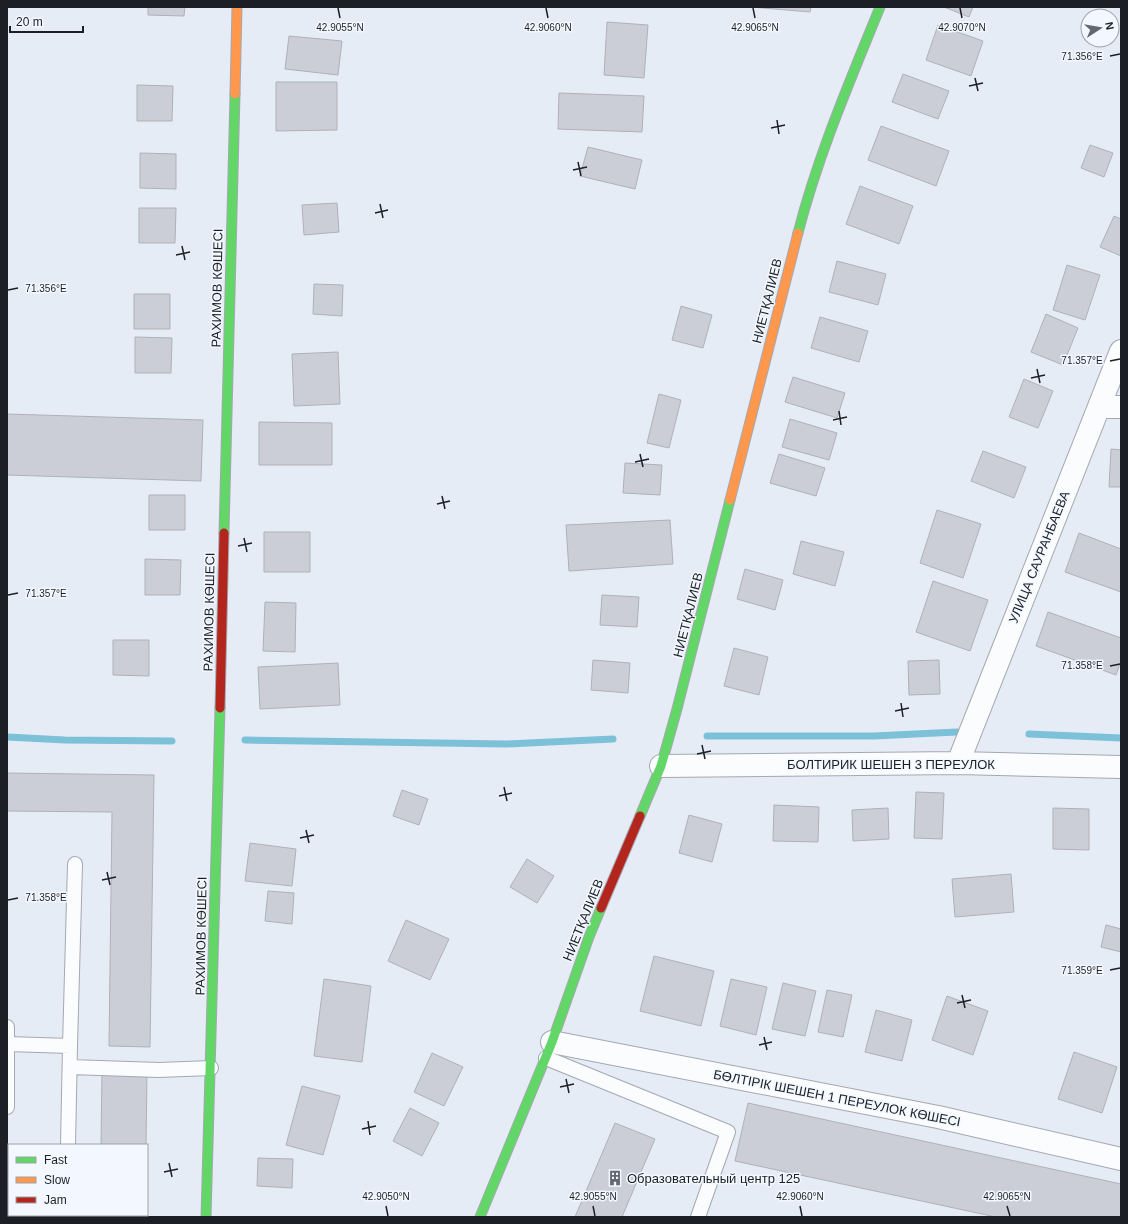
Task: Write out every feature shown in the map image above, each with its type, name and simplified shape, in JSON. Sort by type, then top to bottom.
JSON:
[{"type":"street","name":"РАХИМОВ КӨШЕСІ","points":[[206,1217],[237,7]]},
{"type":"street","name":"НИЕТҚАЛИЕВ","points":[[480,1217],[549,1050],[589,937],[661,766],[678,709],[806,203],[838,110],[880,7]]},
{"type":"street","name":"УЛИЦА САУРАНБАЕВА","points":[[958,763],[1121,351]]},
{"type":"street","points":[[1099,407],[1121,407]]},
{"type":"street","name":"БОЛТИРИК ШЕШЕН 3 ПЕРЕУЛОК","points":[[661,766],[958,763],[1121,767]]},
{"type":"street","name":"БӨЛТІРІК ШЕШЕН 1 ПЕРЕУЛОК КӨШЕСІ","points":[[549,1050],[938,1117],[1121,1159]]},
{"type":"lane","points":[[68,1144],[75,864]]},
{"type":"lane","points":[[7,1027],[7,1106]]},
{"type":"lane","points":[[8,1044],[70,1046]]},
{"type":"lane","points":[[549,1050],[728,1132],[698,1217]]},
{"type":"lane","points":[[70,1066],[159,1070],[211,1068]]},
{"type":"building","points":[[148,7],[185,7],[184,16],[148,15]]},
{"type":"building","points":[[751,7],[811,7],[810,12]]},
{"type":"building","points":[[944,7],[973,7],[969,17]]},
{"type":"building","points":[[607,22],[648,25],[644,78],[604,75]]},
{"type":"building","points":[[938,25],[983,41],[971,76],[926,60]]},
{"type":"building","points":[[289,36],[342,41],[338,75],[285,69]]},
{"type":"building","points":[[903,74],[949,91],[938,119],[892,102]]},
{"type":"building","points":[[276,82],[337,82],[337,130],[276,131]]},
{"type":"building","points":[[137,85],[173,86],[172,121],[137,121]]},
{"type":"building","points":[[559,93],[644,96],[642,132],[558,129]]},
{"type":"building","points":[[881,126],[949,151],[936,186],[868,160]]},
{"type":"building","points":[[1090,145],[1113,153],[1104,177],[1081,168]]},
{"type":"building","points":[[588,147],[642,160],[635,189],[580,176]]},
{"type":"building","points":[[140,153],[176,154],[176,189],[140,188]]},
{"type":"building","points":[[860,186],[913,206],[899,244],[846,224]]},
{"type":"building","points":[[337,203],[339,232],[304,235],[302,205]]},
{"type":"building","points":[[139,208],[176,208],[175,243],[139,243]]},
{"type":"building","points":[[1114,216],[1121,219],[1121,256],[1100,247]]},
{"type":"building","points":[[837,261],[886,274],[878,305],[829,292]]},
{"type":"building","points":[[1067,265],[1100,275],[1085,320],[1053,310]]},
{"type":"building","points":[[314,284],[343,285],[342,316],[313,314]]},
{"type":"building","points":[[134,294],[170,294],[170,329],[134,329]]},
{"type":"building","points":[[681,306],[712,315],[703,348],[672,340]]},
{"type":"building","points":[[1046,314],[1078,328],[1063,365],[1031,352]]},
{"type":"building","points":[[820,317],[868,331],[859,362],[811,348]]},
{"type":"building","points":[[135,337],[172,338],[171,373],[135,373]]},
{"type":"building","points":[[338,352],[340,404],[294,406],[292,354]]},
{"type":"building","points":[[793,377],[845,393],[837,418],[785,402]]},
{"type":"building","points":[[1024,379],[1053,391],[1038,428],[1009,417]]},
{"type":"building","points":[[659,394],[681,400],[669,448],[647,443]]},
{"type":"building","points":[[7,414],[203,420],[201,481],[7,475]]},
{"type":"building","points":[[790,419],[837,433],[829,460],[782,447]]},
{"type":"building","points":[[259,422],[332,423],[332,465],[259,465]]},
{"type":"building","points":[[1111,449],[1121,450],[1121,487],[1109,487]]},
{"type":"building","points":[[983,451],[1026,467],[1014,498],[971,481]]},
{"type":"building","points":[[779,454],[825,468],[816,496],[770,483]]},
{"type":"building","points":[[625,463],[662,465],[660,495],[623,493]]},
{"type":"building","points":[[149,495],[185,495],[185,530],[149,530]]},
{"type":"building","points":[[937,510],[981,524],[963,578],[920,563]]},
{"type":"building","points":[[670,520],[673,564],[569,571],[566,525]]},
{"type":"building","points":[[264,532],[310,532],[310,572],[264,572]]},
{"type":"building","points":[[1079,533],[1121,549],[1121,592],[1065,572]]},
{"type":"building","points":[[801,541],[844,552],[835,586],[793,574]]},
{"type":"building","points":[[145,559],[181,560],[180,595],[145,595]]},
{"type":"building","points":[[745,569],[783,580],[775,610],[737,599]]},
{"type":"building","points":[[933,581],[988,600],[970,651],[916,632]]},
{"type":"building","points":[[602,595],[639,597],[637,627],[600,625]]},
{"type":"building","points":[[265,602],[296,603],[295,652],[263,651]]},
{"type":"building","points":[[1048,612],[1121,638],[1121,661],[1116,675],[1036,646]]},
{"type":"building","points":[[113,640],[149,640],[149,676],[113,675]]},
{"type":"building","points":[[734,648],[768,657],[759,695],[724,686]]},
{"type":"building","points":[[593,660],[630,663],[628,693],[591,690]]},
{"type":"building","points":[[939,660],[940,694],[909,695],[908,661]]},
{"type":"building","points":[[338,663],[340,705],[260,709],[258,667]]},
{"type":"building","points":[[7,773],[154,775],[150,1047],[109,1046],[112,812],[7,811]]},
{"type":"building","points":[[402,790],[428,799],[419,825],[393,816]]},
{"type":"building","points":[[916,792],[944,793],[942,839],[914,838]]},
{"type":"building","points":[[774,805],[819,807],[818,842],[773,841]]},
{"type":"building","points":[[888,808],[889,839],[853,841],[852,810]]},
{"type":"building","points":[[1053,808],[1089,809],[1089,850],[1053,849]]},
{"type":"building","points":[[689,815],[722,824],[712,862],[679,853]]},
{"type":"building","points":[[250,843],[296,849],[292,886],[245,881]]},
{"type":"building","points":[[527,859],[554,876],[537,903],[510,887]]},
{"type":"building","points":[[1011,874],[1014,912],[955,917],[952,879]]},
{"type":"building","points":[[268,891],[294,893],[292,924],[265,921]]},
{"type":"building","points":[[406,920],[449,939],[430,980],[388,961]]},
{"type":"building","points":[[1106,925],[1121,929],[1121,952],[1101,947]]},
{"type":"building","points":[[654,956],[714,971],[701,1026],[640,1011]]},
{"type":"building","points":[[324,979],[371,986],[362,1062],[314,1056]]},
{"type":"building","points":[[731,979],[767,987],[756,1035],[720,1026]]},
{"type":"building","points":[[783,983],[816,991],[805,1036],[772,1029]]},
{"type":"building","points":[[827,990],[852,995],[843,1037],[818,1032]]},
{"type":"building","points":[[947,996],[988,1011],[973,1055],[932,1040]]},
{"type":"building","points":[[876,1010],[912,1020],[902,1061],[865,1052]]},
{"type":"building","points":[[1074,1052],[1117,1067],[1102,1113],[1058,1099]]},
{"type":"building","points":[[432,1053],[463,1067],[444,1106],[414,1092]]},
{"type":"building","points":[[102,1071],[147,1071],[146,1144],[101,1144]]},
{"type":"building","points":[[302,1086],[340,1096],[323,1155],[286,1145]]},
{"type":"building","points":[[748,1103],[1121,1184],[1121,1217],[996,1217],[735,1161]]},
{"type":"building","points":[[410,1108],[439,1123],[422,1156],[393,1141]]},
{"type":"building","name":"Образовательный центр 125","points":[[615,1123],[655,1139],[622,1217],[575,1217]]},
{"type":"building","points":[[258,1158],[293,1159],[292,1188],[257,1186]]},
{"type":"building","points":[[100,1216],[145,1216],[145,1217]]},
{"type":"waterway","points":[[707,736],[874,736],[957,732]]},
{"type":"waterway","points":[[1029,734],[1121,738]]},
{"type":"waterway","points":[[7,737],[65,740],[172,741]]},
{"type":"waterway","points":[[245,740],[506,744],[613,739]]},
{"type":"traffic: fast","points":[[798,233],[825,147],[846,90],[880,7]]},
{"type":"traffic: fast","points":[[224,533],[235,94]]},
{"type":"traffic: fast","points":[[640,816],[661,766],[730,500]]},
{"type":"traffic: fast","points":[[206,1217],[220,708]]},
{"type":"traffic: fast","points":[[480,1217],[552,1042],[589,937],[601,908]]},
{"type":"traffic: slow","points":[[235,94],[237,7]]},
{"type":"traffic: slow","points":[[730,500],[798,233]]},
{"type":"traffic: jam","points":[[220,708],[224,533]]},
{"type":"traffic: jam","points":[[601,908],[640,816]]},
{"type":"place","name":"Образовательный центр 125","points":[[615,1178]]}]
